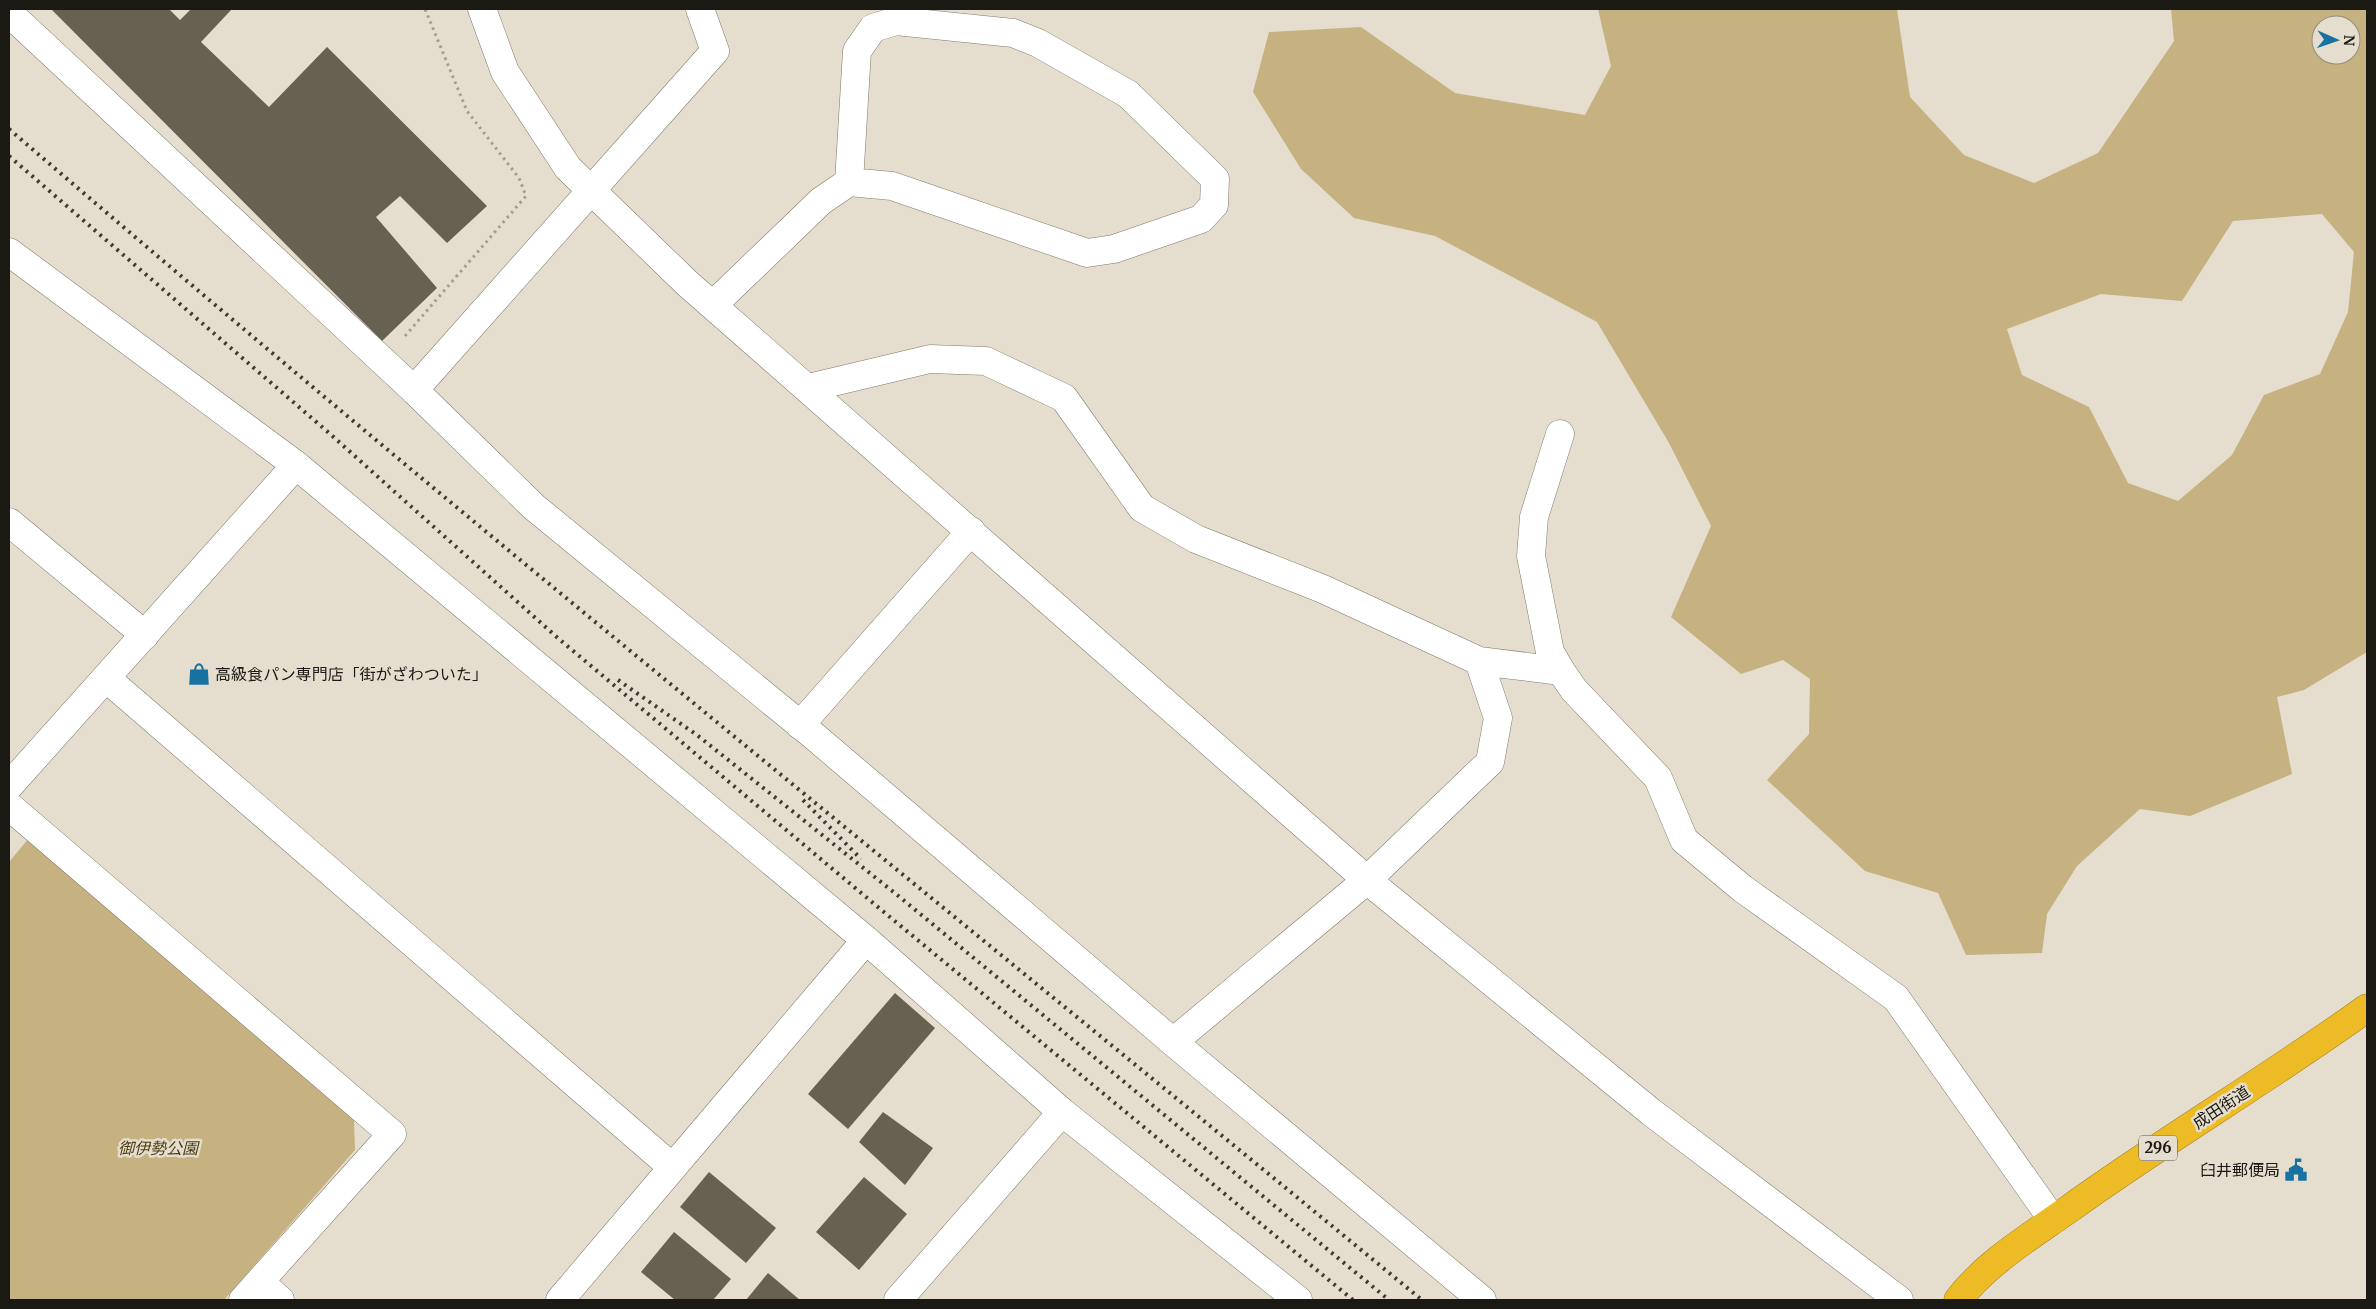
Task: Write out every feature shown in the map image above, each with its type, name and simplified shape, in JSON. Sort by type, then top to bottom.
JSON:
[{"type":"highway","name":"成田街道","points":[[1958,1300],[1968,1287],[2001,1259],[2053,1220],[2367,1008]]},
{"type":"street","points":[[482,9],[505,72],[568,168],[713,305],[1366,880],[1651,1112],[1899,1300]]},
{"type":"street","points":[[414,390],[715,51],[700,9]]},
{"type":"street","points":[[9,13],[414,390],[534,507],[800,725],[1173,1042],[1482,1300]]},
{"type":"street","points":[[713,305],[821,201],[849,182],[892,186],[1087,254],[1114,249],[1202,219],[1214,205],[1215,179],[1128,94],[1038,43],[1012,33],[896,21],[873,28],[857,50],[849,182]]},
{"type":"street","points":[[9,252],[296,465],[866,940],[1062,1112],[1298,1300]]},
{"type":"street","points":[[808,388],[930,359],[986,361],[1064,398],[1142,508],[1196,539],[1323,590],[1479,661],[1561,671]]},
{"type":"street","points":[[1560,434],[1534,517],[1532,556],[1550,652],[1561,671],[1574,690],[1658,778],[1684,840],[1743,889],[1896,998],[2053,1220]]},
{"type":"street","points":[[9,786],[296,465]]},
{"type":"street","points":[[9,522],[145,634]]},
{"type":"street","points":[[800,725],[971,531]]},
{"type":"street","points":[[1173,1042],[1366,880],[1490,762],[1498,718],[1479,661]]},
{"type":"street","points":[[106,678],[672,1167]]},
{"type":"street","points":[[9,806],[392,1134],[251,1291],[280,1300]]},
{"type":"street","points":[[560,1300],[866,940]]},
{"type":"street","points":[[898,1300],[1062,1112]]},
{"type":"path","points":[[401,341],[526,196],[519,178],[467,111],[425,9]]},
{"type":"green space","points":[[1598,9],[1897,9],[1910,97],[1964,155],[2034,183],[2098,153],[2174,41],[2171,9],[2367,9],[2367,652],[2304,690],[2277,697],[2292,774],[2190,816],[2140,809],[2077,866],[2047,914],[2042,953],[1966,955],[1938,893],[1865,871],[1767,780],[1809,734],[1810,679],[1783,660],[1741,674],[1671,617],[1711,526],[1669,443],[1597,322],[1435,236],[1354,218],[1301,169],[1253,92],[1269,32],[1361,27],[1455,93],[1585,115],[1611,66]],"holes":[[[2322,214],[2354,252],[2348,312],[2320,374],[2264,395],[2232,455],[2178,501],[2128,483],[2089,407],[2022,375],[2007,329],[2101,294],[2182,301],[2233,221]]]},
{"type":"green space","name":"御伊勢公園","points":[[29,838],[354,1120],[355,1150],[224,1300],[9,1300],[9,862]]},
{"type":"building","points":[[51,9],[169,9],[180,20],[191,9],[232,9],[201,42],[269,107],[327,47],[487,206],[447,243],[400,196],[376,217],[437,288],[382,341]]},
{"type":"building","points":[[895,993],[935,1028],[848,1129],[808,1094]]},
{"type":"building","points":[[883,1112],[933,1148],[905,1185],[859,1142]]},
{"type":"building","points":[[709,1172],[776,1228],[746,1263],[680,1207]]},
{"type":"building","points":[[864,1177],[907,1214],[859,1270],[816,1232]]},
{"type":"building","points":[[674,1232],[731,1279],[713,1300],[675,1300],[641,1272]]},
{"type":"building","points":[[768,1273],[800,1300],[746,1300]]},
{"type":"railway","points":[[9,129],[183,278],[535,572],[1422,1300]]},
{"type":"railway","points":[[9,156],[329,433],[559,639],[879,908],[1353,1300]]},
{"type":"railway","points":[[618,680],[697,735],[896,894],[1389,1300]]},
{"type":"railway","points":[[803,800],[861,859]]},
{"type":"place","name":"高級食パン専門店「街がざわついた」","points":[[199,674]]},
{"type":"place","name":"臼井郵便局","points":[[2296,1170]]}]
